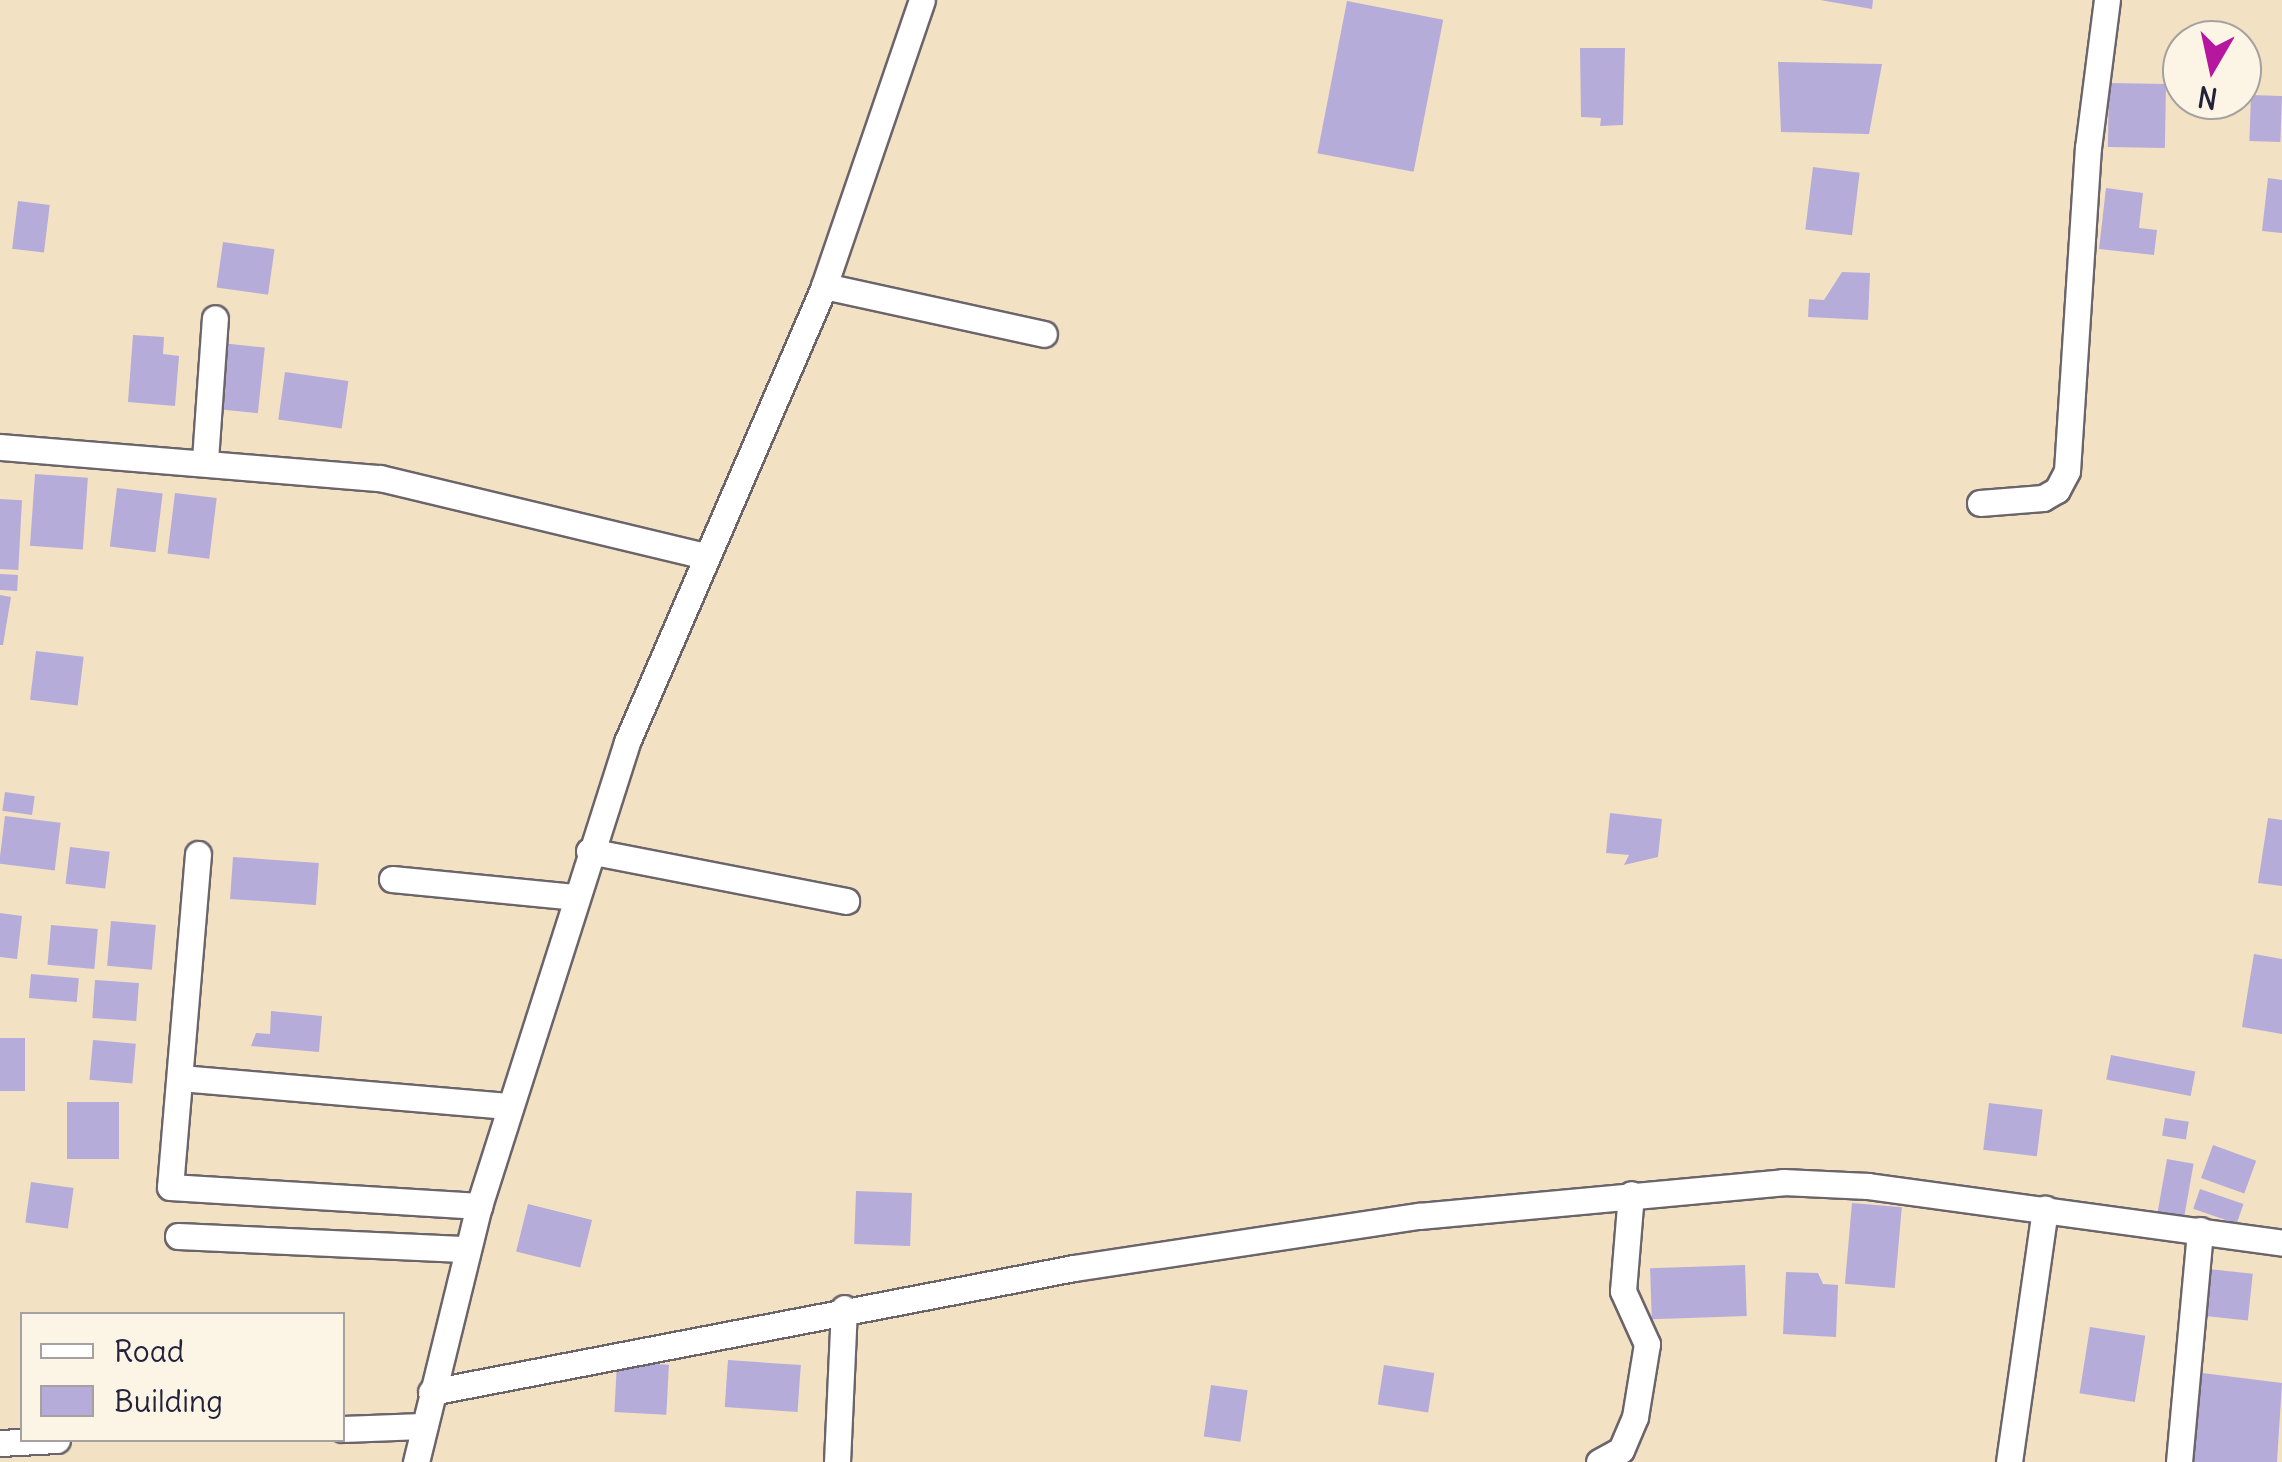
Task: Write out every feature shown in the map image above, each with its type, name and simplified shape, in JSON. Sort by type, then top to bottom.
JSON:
[{"type":"street","points":[[416,1462],[478,1206],[589,851],[704,556],[824,286],[922,0]]},
{"type":"street","points":[[1980,503],[2043,498],[2057,490],[2066,472],[2088,148],[2107,0]]},
{"type":"street","points":[[824,286],[1044,334]]},
{"type":"street","points":[[205,460],[215,318]]},
{"type":"street","points":[[0,447],[205,460],[380,478],[704,556]]},
{"type":"street","points":[[589,851],[846,901]]},
{"type":"street","points":[[198,854],[173,1189],[478,1206]]},
{"type":"street","points":[[392,879],[574,897]]},
{"type":"street","points":[[181,1078],[510,1106]]},
{"type":"street","points":[[432,1392],[844,1308],[1419,1216],[1632,1194],[1784,1182],[2044,1209],[2282,1243]]},
{"type":"street","points":[[1599,1462],[1621,1450],[1635,1416],[1646,1344],[1623,1290],[1632,1194]]},
{"type":"street","points":[[2009,1462],[2044,1209]]},
{"type":"street","points":[[2179,1462],[2200,1230]]},
{"type":"street","points":[[178,1236],[468,1249]]},
{"type":"street","points":[[837,1462],[844,1308]]},
{"type":"street","points":[[345,1429],[423,1426]]},
{"type":"building","points":[[1820,0],[1873,0],[1872,9]]},
{"type":"building","points":[[1347,1],[1443,20],[1414,172],[1317,153]]},
{"type":"building","points":[[1580,48],[1625,48],[1623,125],[1600,126],[1601,118],[1581,117]]},
{"type":"building","points":[[1778,62],[1882,64],[1869,134],[1781,132]]},
{"type":"building","points":[[2109,83],[2162,84],[2165,148],[2108,147]]},
{"type":"building","points":[[2262,95],[2282,96],[2280,142],[2249,141],[2250,120],[2262,120]]},
{"type":"building","points":[[1813,167],[1860,173],[1852,235],[1805,230]]},
{"type":"building","points":[[2268,178],[2282,180],[2282,233],[2262,231]]},
{"type":"building","points":[[2106,188],[2143,193],[2139,228],[2157,230],[2154,255],[2099,249]]},
{"type":"building","points":[[18,201],[50,205],[44,253],[12,249]]},
{"type":"building","points":[[223,242],[274,249],[268,295],[217,288]]},
{"type":"building","points":[[1842,272],[1870,273],[1868,320],[1808,317],[1809,299],[1824,300]]},
{"type":"building","points":[[133,335],[164,337],[163,354],[179,356],[175,406],[128,402]]},
{"type":"building","points":[[221,343],[265,348],[258,413],[214,409]]},
{"type":"building","points":[[285,372],[348,381],[342,428],[278,420]]},
{"type":"building","points":[[35,474],[88,478],[83,550],[30,546]]},
{"type":"building","points":[[117,488],[163,494],[155,552],[110,547]]},
{"type":"building","points":[[175,493],[217,498],[209,559],[168,554]]},
{"type":"building","points":[[0,499],[22,500],[18,570],[0,569]]},
{"type":"building","points":[[0,574],[18,575],[17,591],[0,590]]},
{"type":"building","points":[[0,595],[11,597],[3,645],[0,645]]},
{"type":"building","points":[[36,651],[84,657],[78,705],[30,700]]},
{"type":"building","points":[[5,792],[35,796],[32,815],[2,811]]},
{"type":"building","points":[[1610,813],[1662,819],[1658,857],[1624,865],[1629,855],[1606,853]]},
{"type":"building","points":[[5,816],[61,823],[55,870],[0,864]]},
{"type":"building","points":[[2268,818],[2282,820],[2282,886],[2258,883]]},
{"type":"building","points":[[70,847],[110,852],[105,889],[65,884]]},
{"type":"building","points":[[233,857],[319,863],[316,905],[230,899]]},
{"type":"building","points":[[0,913],[22,916],[17,959],[0,957]]},
{"type":"building","points":[[111,921],[156,925],[152,970],[107,966]]},
{"type":"building","points":[[51,925],[98,929],[94,969],[48,965]]},
{"type":"building","points":[[2254,954],[2282,959],[2282,1034],[2242,1027]]},
{"type":"building","points":[[31,974],[79,978],[77,1002],[29,998]]},
{"type":"building","points":[[95,980],[139,983],[136,1021],[92,1018]]},
{"type":"building","points":[[271,1011],[322,1016],[319,1052],[251,1046],[256,1033],[270,1034]]},
{"type":"building","points":[[0,1038],[25,1038],[25,1091],[0,1091]]},
{"type":"building","points":[[93,1040],[136,1044],[132,1084],[90,1080]]},
{"type":"building","points":[[2111,1055],[2195,1071],[2191,1096],[2106,1080]]},
{"type":"building","points":[[67,1102],[119,1102],[119,1159],[67,1159]]},
{"type":"building","points":[[1989,1103],[2043,1110],[2037,1156],[1983,1150]]},
{"type":"building","points":[[2165,1118],[2189,1122],[2186,1140],[2162,1136]]},
{"type":"building","points":[[2213,1145],[2256,1161],[2244,1194],[2201,1178]]},
{"type":"building","points":[[2167,1159],[2194,1164],[2184,1218],[2157,1213]]},
{"type":"building","points":[[31,1182],[74,1188],[68,1229],[25,1223]]},
{"type":"building","points":[[2200,1189],[2243,1204],[2237,1224],[2193,1209]]},
{"type":"building","points":[[856,1191],[912,1193],[910,1246],[854,1244]]},
{"type":"building","points":[[1852,1203],[1902,1207],[1895,1288],[1845,1284]]},
{"type":"building","points":[[528,1204],[592,1220],[580,1268],[516,1252]]},
{"type":"building","points":[[1745,1265],[1747,1316],[1652,1319],[1650,1268]]},
{"type":"building","points":[[2208,1269],[2253,1274],[2248,1320],[2203,1316]]},
{"type":"building","points":[[1786,1272],[1818,1273],[1823,1284],[1838,1285],[1836,1337],[1783,1334]]},
{"type":"building","points":[[2090,1327],[2145,1336],[2135,1402],[2080,1393]]},
{"type":"building","points":[[728,1360],[801,1365],[798,1412],[725,1407]]},
{"type":"building","points":[[617,1362],[669,1365],[666,1415],[614,1412]]},
{"type":"building","points":[[1384,1365],[1434,1373],[1428,1412],[1378,1405]]},
{"type":"building","points":[[2202,1373],[2282,1383],[2277,1462],[2191,1462]]},
{"type":"building","points":[[1211,1385],[1248,1390],[1240,1442],[1204,1436]]}]
